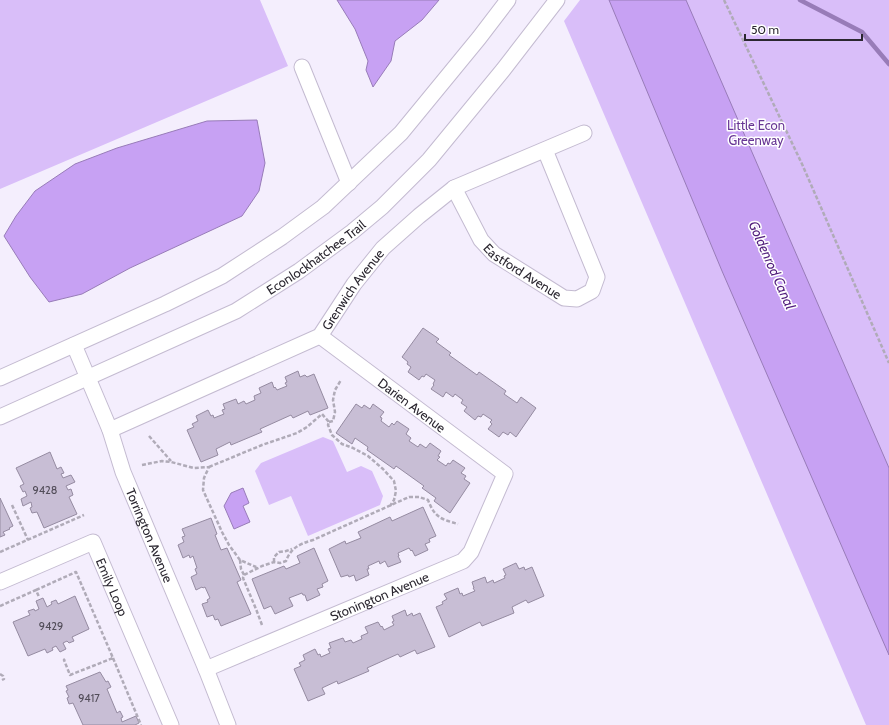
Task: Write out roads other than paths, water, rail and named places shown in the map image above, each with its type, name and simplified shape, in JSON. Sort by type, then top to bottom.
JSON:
[{"type":"street","points":[[0,378],[165,304],[222,276],[323,208],[401,133],[479,38],[508,0]]},
{"type":"street","name":"Econlockhatchee Trail","points":[[0,417],[236,311],[299,272],[352,232],[382,206],[429,160],[504,70],[557,0]]},
{"type":"street","points":[[302,67],[349,183]]},
{"type":"street","name":"Grenwich Avenue","points":[[110,430],[320,336],[354,284],[383,248],[419,216],[454,188],[584,133]]},
{"type":"street","name":"Eastford Avenue","points":[[454,188],[481,240],[494,254],[564,298],[577,299],[592,291],[597,277],[545,150]]},
{"type":"street","name":"Darien Avenue","points":[[320,336],[505,474]]},
{"type":"street","name":"Torrington Avenue","points":[[74,345],[110,430],[123,472],[228,725]]},
{"type":"street","name":"Stonington Avenue","points":[[206,669],[463,561],[470,552],[505,474]]},
{"type":"street","name":"Emily Loop","points":[[0,582],[93,542],[171,725]]},
{"type":"water","points":[[337,0],[439,0],[422,20],[395,41],[391,61],[373,87],[366,70],[368,61],[355,29]]},
{"type":"water","name":"Goldenrod Canal","points":[[609,0],[686,0],[889,468],[889,655],[722,271]]},
{"type":"water","points":[[257,120],[265,163],[259,191],[242,216],[130,268],[82,294],[49,302],[30,277],[4,236],[16,216],[35,191],[75,164],[117,148],[207,121]]},
{"type":"water","points":[[243,488],[249,503],[243,506],[250,522],[234,529],[224,506],[231,493]]},
{"type":"waterway","points":[[800,0],[862,32],[889,64]]},
{"type":"park label","name":"Little Econ Greenway","points":[[756,132]]}]
